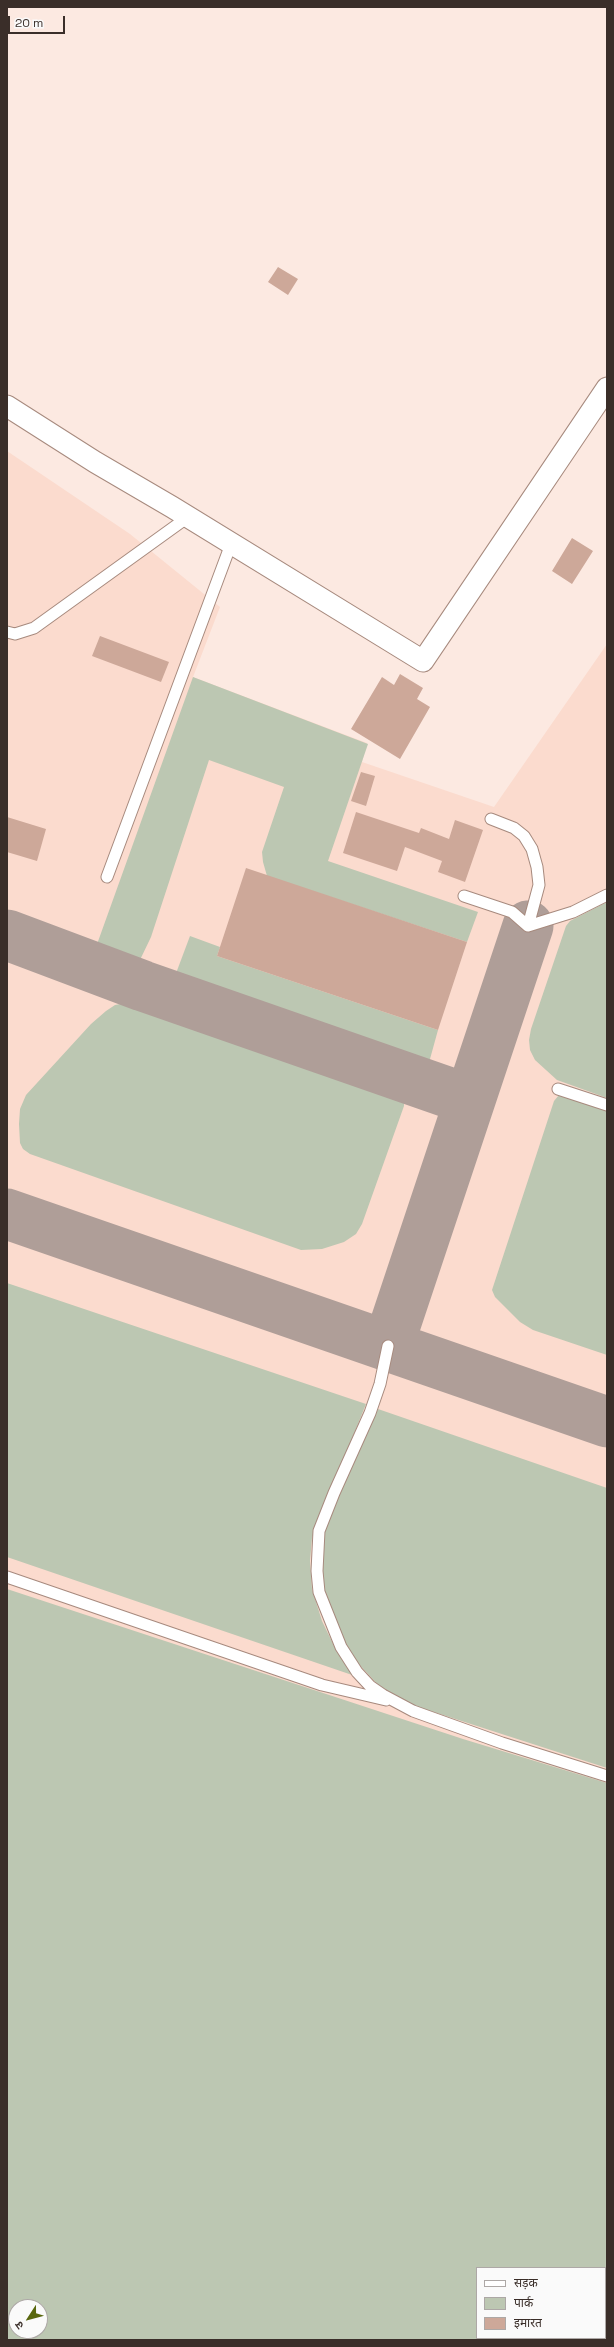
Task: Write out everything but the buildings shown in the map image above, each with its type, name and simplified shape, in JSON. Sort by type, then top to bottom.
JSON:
[{"type":"street","points":[[7,406],[95,462],[188,517],[423,661],[607,388]]},
{"type":"lane","points":[[7,632],[15,634],[34,628],[188,517]]},
{"type":"lane","points":[[107,877],[231,544]]},
{"type":"lane","points":[[491,819],[514,828],[524,836],[536,860],[539,885],[528,926]]},
{"type":"lane","points":[[528,926],[573,912],[607,895]]},
{"type":"lane","points":[[464,896],[512,912],[528,926]]},
{"type":"lane","points":[[558,1089],[607,1105]]},
{"type":"lane","points":[[388,1346],[380,1384],[370,1413],[334,1493],[320,1531],[317,1571],[319,1592],[341,1647],[357,1672],[370,1686],[396,1703],[413,1711],[468,1731],[607,1776]]},
{"type":"lane","points":[[7,1577],[322,1685],[396,1703]]},
{"type":"shaded area","points":[[7,451],[130,534],[220,607],[193,677],[367,743],[362,762],[494,807],[607,644],[607,2340],[7,2340]]},
{"type":"green space","points":[[193,677],[368,744],[328,861],[478,912],[467,942],[267,876],[262,852],[284,787],[209,760],[151,937],[139,962],[123,959],[96,947]]},
{"type":"green space","points":[[607,902],[607,1098],[557,1080],[535,1060],[530,1050],[529,1040],[531,1029],[566,926],[570,921]]},
{"type":"green space","points":[[190,936],[220,947],[217,956],[438,1030],[430,1059],[420,1064],[408,1063],[172,984]]},
{"type":"green space","points":[[141,1000],[179,1009],[400,1090],[404,1097],[404,1106],[362,1224],[356,1234],[344,1242],[322,1249],[301,1250],[30,1154],[23,1149],[20,1143],[19,1124],[20,1109],[26,1095],[91,1024],[106,1011],[115,1005]]},
{"type":"green space","points":[[559,1095],[607,1109],[607,1355],[533,1330],[520,1322],[495,1297],[492,1290],[554,1101]]},
{"type":"green space","points":[[7,1283],[366,1404],[312,1538],[310,1561],[312,1589],[322,1621],[337,1652],[355,1676],[7,1557]]},
{"type":"green space","points":[[378,1409],[607,1488],[607,1768],[412,1705],[380,1687],[355,1660],[340,1634],[325,1593],[322,1575],[322,1551],[324,1534],[332,1512]]},
{"type":"green space","points":[[7,1589],[463,1739],[607,1783],[607,2340],[7,2340]]},
{"type":"taxiway","points":[[388,1346],[528,926]]},
{"type":"taxiway","points":[[7,935],[143,986],[470,1100]]},
{"type":"taxiway","points":[[7,1214],[607,1422]]}]
